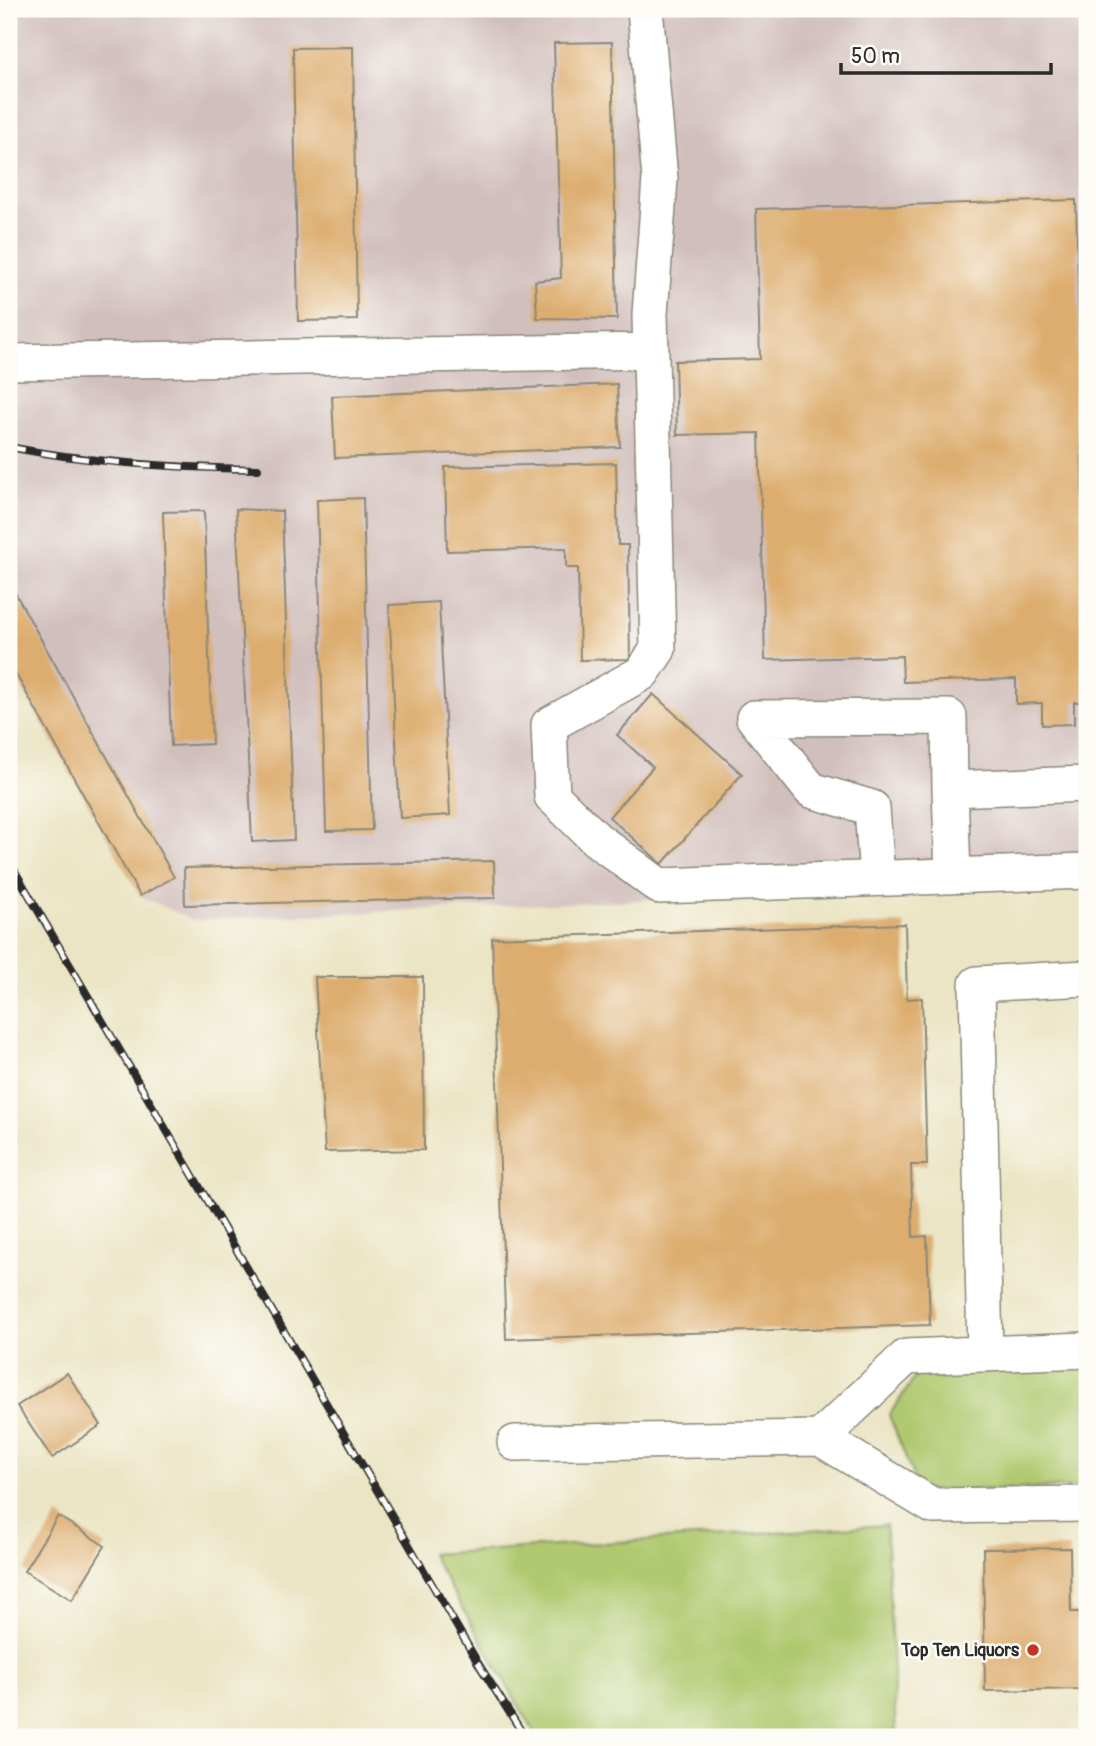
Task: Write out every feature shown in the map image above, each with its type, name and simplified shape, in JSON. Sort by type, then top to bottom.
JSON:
[{"type":"lane","points":[[645,9],[660,179],[650,314],[658,649],[642,673],[549,725],[552,796],[596,839],[659,886],[1087,871]]},
{"type":"lane","points":[[9,362],[651,351]]},
{"type":"lane","points":[[877,878],[872,808],[811,790],[754,718],[948,717],[953,875]]},
{"type":"lane","points":[[950,789],[1087,784]]},
{"type":"lane","points":[[985,1354],[976,984],[1087,978]]},
{"type":"lane","points":[[820,1438],[906,1357],[1087,1350]]},
{"type":"lane","points":[[515,1443],[820,1438],[933,1506],[1087,1504]]},
{"type":"shaded area","points":[[9,9],[1087,9],[1087,880],[192,920],[140,896],[9,665]]},
{"type":"green space","points":[[1087,1355],[1087,1487],[919,1491],[889,1415],[925,1363]]},
{"type":"green space","points":[[886,1525],[896,1737],[537,1737],[431,1554]]},
{"type":"building","points":[[612,42],[617,319],[537,318],[535,281],[561,278],[554,43]]},
{"type":"building","points":[[353,47],[357,320],[298,321],[293,48]]},
{"type":"building","points":[[1076,200],[1087,702],[1074,702],[1074,724],[1042,725],[1042,703],[1016,704],[1016,679],[903,682],[902,656],[765,660],[759,433],[677,435],[675,361],[760,359],[756,209]]},
{"type":"building","points":[[617,384],[620,447],[335,458],[332,396]]},
{"type":"building","points":[[616,463],[618,545],[628,545],[630,659],[580,660],[578,568],[566,568],[566,548],[447,551],[445,467]]},
{"type":"building","points":[[363,498],[372,830],[326,831],[317,500]]},
{"type":"building","points":[[236,509],[282,511],[294,840],[252,842]]},
{"type":"building","points":[[204,511],[212,744],[171,746],[163,512]]},
{"type":"building","points":[[9,582],[174,877],[140,896],[9,662]]},
{"type":"building","points":[[439,602],[450,815],[400,818],[389,605]]},
{"type":"building","points":[[653,694],[742,774],[662,864],[609,817],[653,767],[617,735]]},
{"type":"building","points":[[494,861],[495,898],[185,905],[184,868]]},
{"type":"building","points":[[905,924],[907,999],[922,998],[927,1165],[911,1165],[913,1237],[927,1236],[930,1325],[506,1339],[492,938]]},
{"type":"building","points":[[315,977],[423,977],[424,1150],[325,1152]]},
{"type":"building","points":[[67,1373],[101,1425],[52,1458],[17,1406]]},
{"type":"building","points":[[58,1516],[105,1546],[72,1600],[24,1571]]},
{"type":"building","name":"Top Ten Liquors","points":[[1070,1548],[1071,1612],[1080,1612],[1082,1689],[985,1691],[983,1549]]},
{"type":"railway","points":[[9,447],[133,464],[258,469]]},
{"type":"railway","points":[[9,861],[481,1668],[525,1737]]},
{"type":"place","name":"Top Ten Liquors","points":[[1033,1650]]}]
